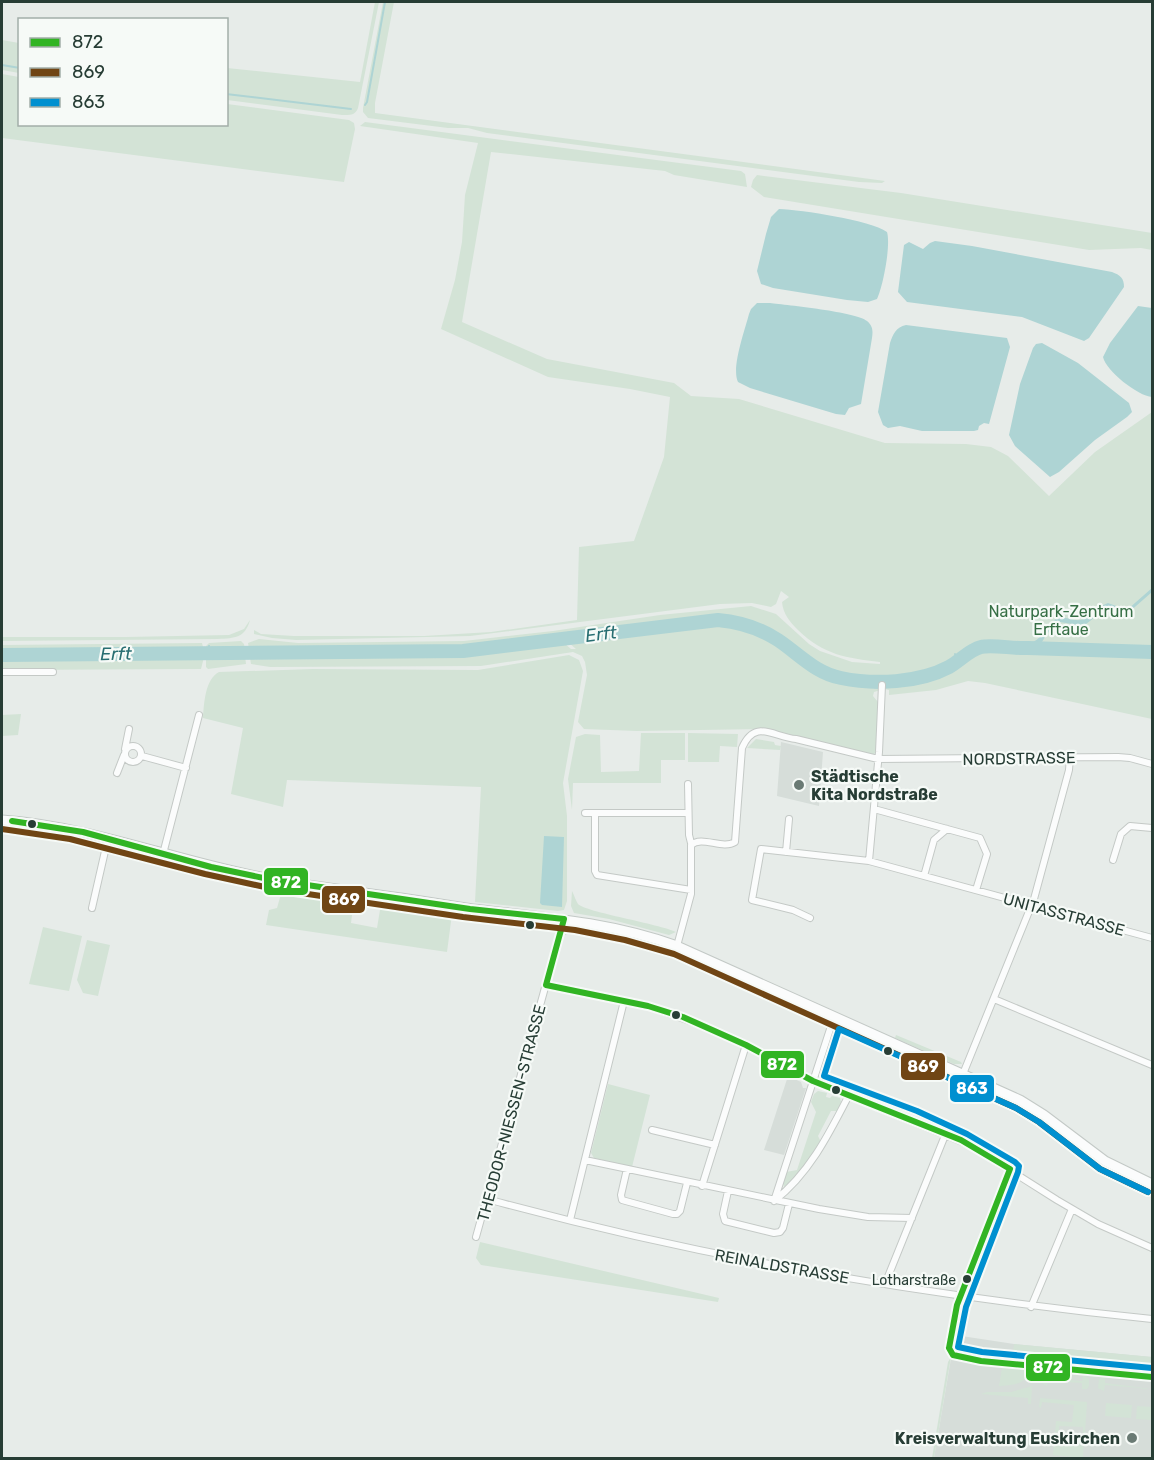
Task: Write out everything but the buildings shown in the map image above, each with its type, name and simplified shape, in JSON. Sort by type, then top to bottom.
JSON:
[{"type":"main road","points":[[2,820],[65,828],[223,870],[293,883],[470,909],[564,919],[621,929],[677,946],[1032,1107],[1105,1161],[1152,1184]]},
{"type":"street","points":[[2,672],[52,672]]},
{"type":"street","points":[[869,861],[882,686]]},
{"type":"street","points":[[163,854],[199,715]]},
{"type":"street","points":[[117,773],[125,752],[129,729]]},
{"type":"street","name":"NORDSTRASSE","points":[[691,843],[696,841],[728,845],[735,842],[742,748],[747,736],[756,731],[878,759],[1125,757],[1152,764]]},
{"type":"street","points":[[129,747],[137,748],[141,750],[142,756],[139,761],[135,762],[126,759],[125,752],[129,747]]},
{"type":"street","points":[[142,756],[186,768]]},
{"type":"street","points":[[963,1074],[1032,905],[1063,793],[1070,757]]},
{"type":"street","points":[[677,946],[691,891],[688,784]]},
{"type":"street","points":[[874,809],[980,838],[987,854],[976,890]]},
{"type":"street","points":[[585,813],[688,813]]},
{"type":"street","points":[[595,813],[595,871],[597,875],[691,891]]},
{"type":"street","points":[[786,852],[789,819]]},
{"type":"street","points":[[1113,860],[1121,834],[1130,826],[1152,828]]},
{"type":"street","points":[[924,876],[934,840],[946,829]]},
{"type":"street","points":[[92,908],[108,838]]},
{"type":"street","name":"UNITASSTRASSE","points":[[810,918],[793,910],[756,902],[752,898],[761,849],[869,861],[1152,938]]},
{"type":"street","name":"THEODOR-NIESSEN-STRASSE","points":[[476,1237],[564,919]]},
{"type":"street","points":[[546,985],[659,1009],[683,1017],[746,1046],[813,1081],[946,1133],[976,1148],[1098,1224],[1152,1248]]},
{"type":"street","points":[[994,999],[1152,1065]]},
{"type":"street","points":[[570,1220],[624,1001]]},
{"type":"street","points":[[774,1201],[834,1017]]},
{"type":"street","points":[[702,1186],[746,1046]]},
{"type":"street","points":[[774,1201],[788,1190],[813,1160],[849,1095]]},
{"type":"street","points":[[652,1130],[715,1145]]},
{"type":"street","points":[[885,1284],[946,1133]]},
{"type":"street","points":[[585,1160],[789,1204],[867,1217],[912,1218]]},
{"type":"street","points":[[961,1297],[1010,1169]]},
{"type":"street","points":[[627,1170],[621,1195],[622,1200],[673,1214],[680,1211],[687,1183]]},
{"type":"street","points":[[728,1191],[723,1214],[725,1221],[774,1233],[780,1232],[783,1228],[789,1204]]},
{"type":"street","name":"REINALDSTRASSE","points":[[487,1199],[679,1247],[961,1297],[1031,1307],[1152,1319]]},
{"type":"street","points":[[1031,1307],[1072,1209]]},
{"type":"shaded area","name":"Städtische Kita Nordstraße","points":[[781,742],[823,752],[819,806],[777,796]]},
{"type":"shaded area","points":[[788,1076],[801,1082],[803,1088],[806,1088],[784,1155],[764,1150]]},
{"type":"shaded area","points":[[955,1335],[1014,1344],[1152,1357],[1152,1458],[934,1458]]},
{"type":"green space","points":[[375,2],[379,2],[358,108],[353,114],[342,115],[228,100],[228,68],[360,82]]},
{"type":"green space","points":[[383,2],[394,2],[375,113],[885,181],[882,183],[859,182],[487,133],[468,128],[448,128],[368,118],[363,108]]},
{"type":"green space","points":[[2,40],[18,43],[18,73],[2,70]]},
{"type":"green space","points":[[2,74],[18,77],[18,126],[228,126],[228,104],[349,120],[354,123],[355,129],[344,182],[2,138]]},
{"type":"green space","name":"Naturpark-Zentrum Erftaue","points":[[365,122],[741,171],[745,174],[747,187],[674,175],[665,171],[491,152],[462,322],[547,359],[674,383],[691,396],[739,399],[885,443],[966,444],[991,447],[1008,456],[1049,496],[1095,452],[1152,412],[1152,719],[968,681],[936,690],[889,695],[889,690],[884,689],[874,692],[873,696],[878,702],[876,752],[873,755],[763,729],[637,731],[584,729],[578,722],[587,675],[582,656],[573,652],[481,666],[270,667],[251,664],[250,658],[254,656],[337,657],[453,654],[563,642],[571,649],[576,649],[568,642],[690,625],[729,625],[755,632],[774,641],[821,675],[852,683],[881,684],[880,678],[831,673],[810,662],[783,639],[766,630],[721,617],[464,648],[249,649],[248,643],[259,639],[298,643],[464,641],[660,615],[751,606],[776,614],[820,651],[852,662],[880,664],[880,662],[836,654],[817,645],[798,630],[785,614],[782,602],[789,597],[781,591],[776,604],[771,607],[752,603],[720,604],[470,636],[296,640],[254,634],[254,630],[261,634],[294,636],[424,636],[491,632],[577,620],[579,547],[634,541],[664,457],[670,397],[548,377],[441,329],[455,280],[462,242],[465,195],[478,143],[360,126]]},
{"type":"green space","points":[[757,175],[901,193],[1152,233],[1152,250],[1141,248],[1089,250],[764,197],[751,187]]},
{"type":"green space","points":[[250,620],[242,634],[224,639],[2,641],[2,637],[229,635],[244,629]]},
{"type":"green space","points":[[241,641],[245,650],[210,651],[211,647],[208,646],[206,651],[209,643]]},
{"type":"green space","points":[[202,643],[204,651],[2,652],[2,645]]},
{"type":"green space","points":[[569,655],[579,660],[583,671],[563,783],[567,816],[567,901],[564,910],[475,902],[481,787],[287,780],[283,807],[231,794],[243,728],[203,718],[208,686],[214,675],[219,672],[313,669],[478,670]]},
{"type":"green space","points":[[245,656],[246,664],[208,669],[206,667],[206,657]]},
{"type":"green space","points":[[204,657],[201,669],[2,670],[2,658]]},
{"type":"green space","points":[[21,714],[18,735],[2,736],[2,715]]},
{"type":"green space","points":[[641,733],[685,733],[685,760],[661,760],[661,783],[573,783],[572,810],[568,779],[576,737],[585,734],[600,735],[601,772],[639,771]]},
{"type":"green space","points":[[688,733],[738,734],[737,747],[720,746],[719,762],[688,762]]},
{"type":"green space","points":[[756,739],[774,742],[775,745],[781,746],[780,750],[747,748]]},
{"type":"green space","points":[[275,887],[354,899],[351,923],[377,928],[381,904],[452,914],[447,952],[266,925],[269,910],[277,908],[281,894],[275,891]]},
{"type":"green space","points":[[572,891],[578,904],[584,907],[676,932],[669,935],[609,919],[574,913],[571,906]]},
{"type":"green space","points":[[569,925],[647,941],[689,958]]},
{"type":"green space","points":[[43,927],[82,936],[69,991],[29,984]]},
{"type":"green space","points":[[566,927],[628,943],[570,932],[564,936]]},
{"type":"green space","points":[[87,940],[110,945],[98,996],[83,993],[77,980]]},
{"type":"green space","points":[[693,960],[730,974],[817,1014],[815,1018]]},
{"type":"green space","points":[[844,1028],[881,1043],[880,1047],[839,1029]]},
{"type":"green space","points":[[896,1035],[962,1064],[954,1064],[895,1038]]},
{"type":"green space","points":[[908,1056],[974,1084],[973,1086],[907,1058]]},
{"type":"green space","points":[[608,1084],[650,1095],[632,1167],[594,1158],[591,1153]]},
{"type":"green space","points":[[977,1086],[1018,1104],[1048,1122],[1098,1161],[1138,1182],[1137,1185],[1091,1162],[1025,1112]]},
{"type":"green space","points":[[818,1091],[827,1093],[826,1097],[840,1098],[841,1102],[837,1111],[831,1111],[818,1136],[821,1142],[800,1172],[784,1187],[786,1172],[797,1170],[816,1112],[811,1102]]},
{"type":"green space","points":[[480,1242],[719,1298],[718,1302],[481,1265],[476,1258]]},
{"type":"green space","points":[[1014,1344],[1152,1357],[1152,1367],[1109,1363],[1109,1369],[1083,1367],[1083,1361],[1045,1357],[1044,1363],[1012,1360]]},
{"type":"green space","points":[[951,1357],[934,1458],[932,1458],[948,1362]]},
{"type":"green space","points":[[1002,1368],[1031,1371],[1022,1382],[999,1386]]},
{"type":"green space","points":[[1049,1372],[1049,1378],[1082,1381],[1083,1375],[1089,1379],[1089,1386],[1087,1389],[1082,1389],[1082,1383],[1048,1381],[1047,1386],[1041,1383],[1041,1377]]},
{"type":"green space","points":[[1105,1377],[1105,1383],[1152,1389],[1105,1385],[1104,1391],[1098,1388],[1099,1379]]},
{"type":"green space","points":[[1032,1386],[1031,1404],[1028,1404],[1028,1398],[981,1394],[1011,1392]]},
{"type":"green space","points":[[1040,1398],[1087,1402],[1085,1433],[1083,1433],[1083,1427],[1059,1426],[1059,1431],[1055,1433],[1056,1421],[1072,1422],[1074,1405],[1042,1402],[1041,1408],[1039,1407]]},
{"type":"green space","points":[[1106,1403],[1132,1405],[1131,1418],[1105,1416]]},
{"type":"green space","points":[[1137,1406],[1152,1407],[1152,1420],[1136,1419]]},
{"type":"green space","points":[[1055,1434],[1058,1443],[1082,1444],[1084,1439],[1083,1458],[1053,1455]]},
{"type":"water","points":[[779,209],[866,223],[887,232],[886,266],[877,299],[868,302],[847,300],[761,284],[757,271],[771,217]]},
{"type":"water","points":[[935,241],[1112,272],[1121,277],[1124,287],[1089,338],[1084,341],[1022,317],[907,302],[898,292],[904,245],[909,242],[923,249]]},
{"type":"water","points":[[757,303],[806,307],[850,315],[867,321],[872,329],[872,335],[861,404],[849,408],[845,415],[836,414],[750,388],[738,382],[736,368],[739,349],[749,314]]},
{"type":"water","points":[[1138,306],[1152,308],[1152,397],[1146,396],[1123,382],[1105,363],[1103,357],[1110,343]]},
{"type":"water","points":[[906,325],[1007,338],[1010,347],[989,424],[984,423],[974,431],[922,431],[900,426],[888,428],[883,425],[878,412],[890,343],[895,331]]},
{"type":"water","points":[[1042,343],[1078,363],[1129,403],[1132,412],[1050,477],[1015,446],[1009,435],[1020,384],[1033,348],[1036,344]]},
{"type":"water","points":[[1152,588],[1152,592],[1128,613],[1107,608],[1086,624],[1060,622],[1050,630],[1037,649],[1017,653],[1010,649],[1036,640],[1056,619],[1084,619],[1108,603],[1127,610]]},
{"type":"water","points":[[544,836],[564,837],[562,907],[540,903]]},
{"type":"waterway","points":[[365,105],[385,2]]},
{"type":"waterway","points":[[2,65],[18,68]]},
{"type":"waterway","points":[[228,94],[351,109]]},
{"type":"waterway","name":"Erft","points":[[2,655],[463,651],[718,620],[741,624],[764,632],[832,676],[882,682],[910,679],[937,672],[981,647],[1027,648]]},
{"type":"waterway","name":"Erft","points":[[207,654],[209,646]]},
{"type":"waterway","points":[[1028,648],[1152,652]]},
{"type":"waterway","name":"Erft","points":[[955,654],[959,660]]},
{"type":"transit line","name":"872","points":[[12,821],[83,832],[211,867],[273,880],[470,909],[564,919]]},
{"type":"transit line","name":"869","points":[[2,829],[70,839],[205,874],[274,889],[463,917],[575,930],[625,940],[674,954],[1016,1108],[1039,1122],[1100,1169],[1148,1192]]},
{"type":"transit line","name":"872","points":[[546,985],[564,919]]},
{"type":"transit line","name":"872","points":[[546,985],[648,1006],[683,1017],[746,1045],[813,1081],[961,1140],[1010,1169]]},
{"type":"transit line","name":"863","points":[[1148,1192],[1100,1169],[1039,1122],[1016,1108],[839,1029],[824,1076],[917,1111],[967,1134],[1019,1166],[966,1307],[958,1347],[982,1352],[1152,1368]]},
{"type":"transit line","name":"872","points":[[949,1348],[957,1305],[1010,1169]]},
{"type":"transit line","name":"872","points":[[949,1348],[953,1355],[981,1361],[1152,1377]]},
{"type":"place","name":"Städtische Kita Nordstraße","points":[[799,785]]},
{"type":"place","name":"Lotharstraße","points":[[967,1279]]},
{"type":"place","name":"Kreisverwaltung Euskirchen","points":[[1132,1438]]}]
